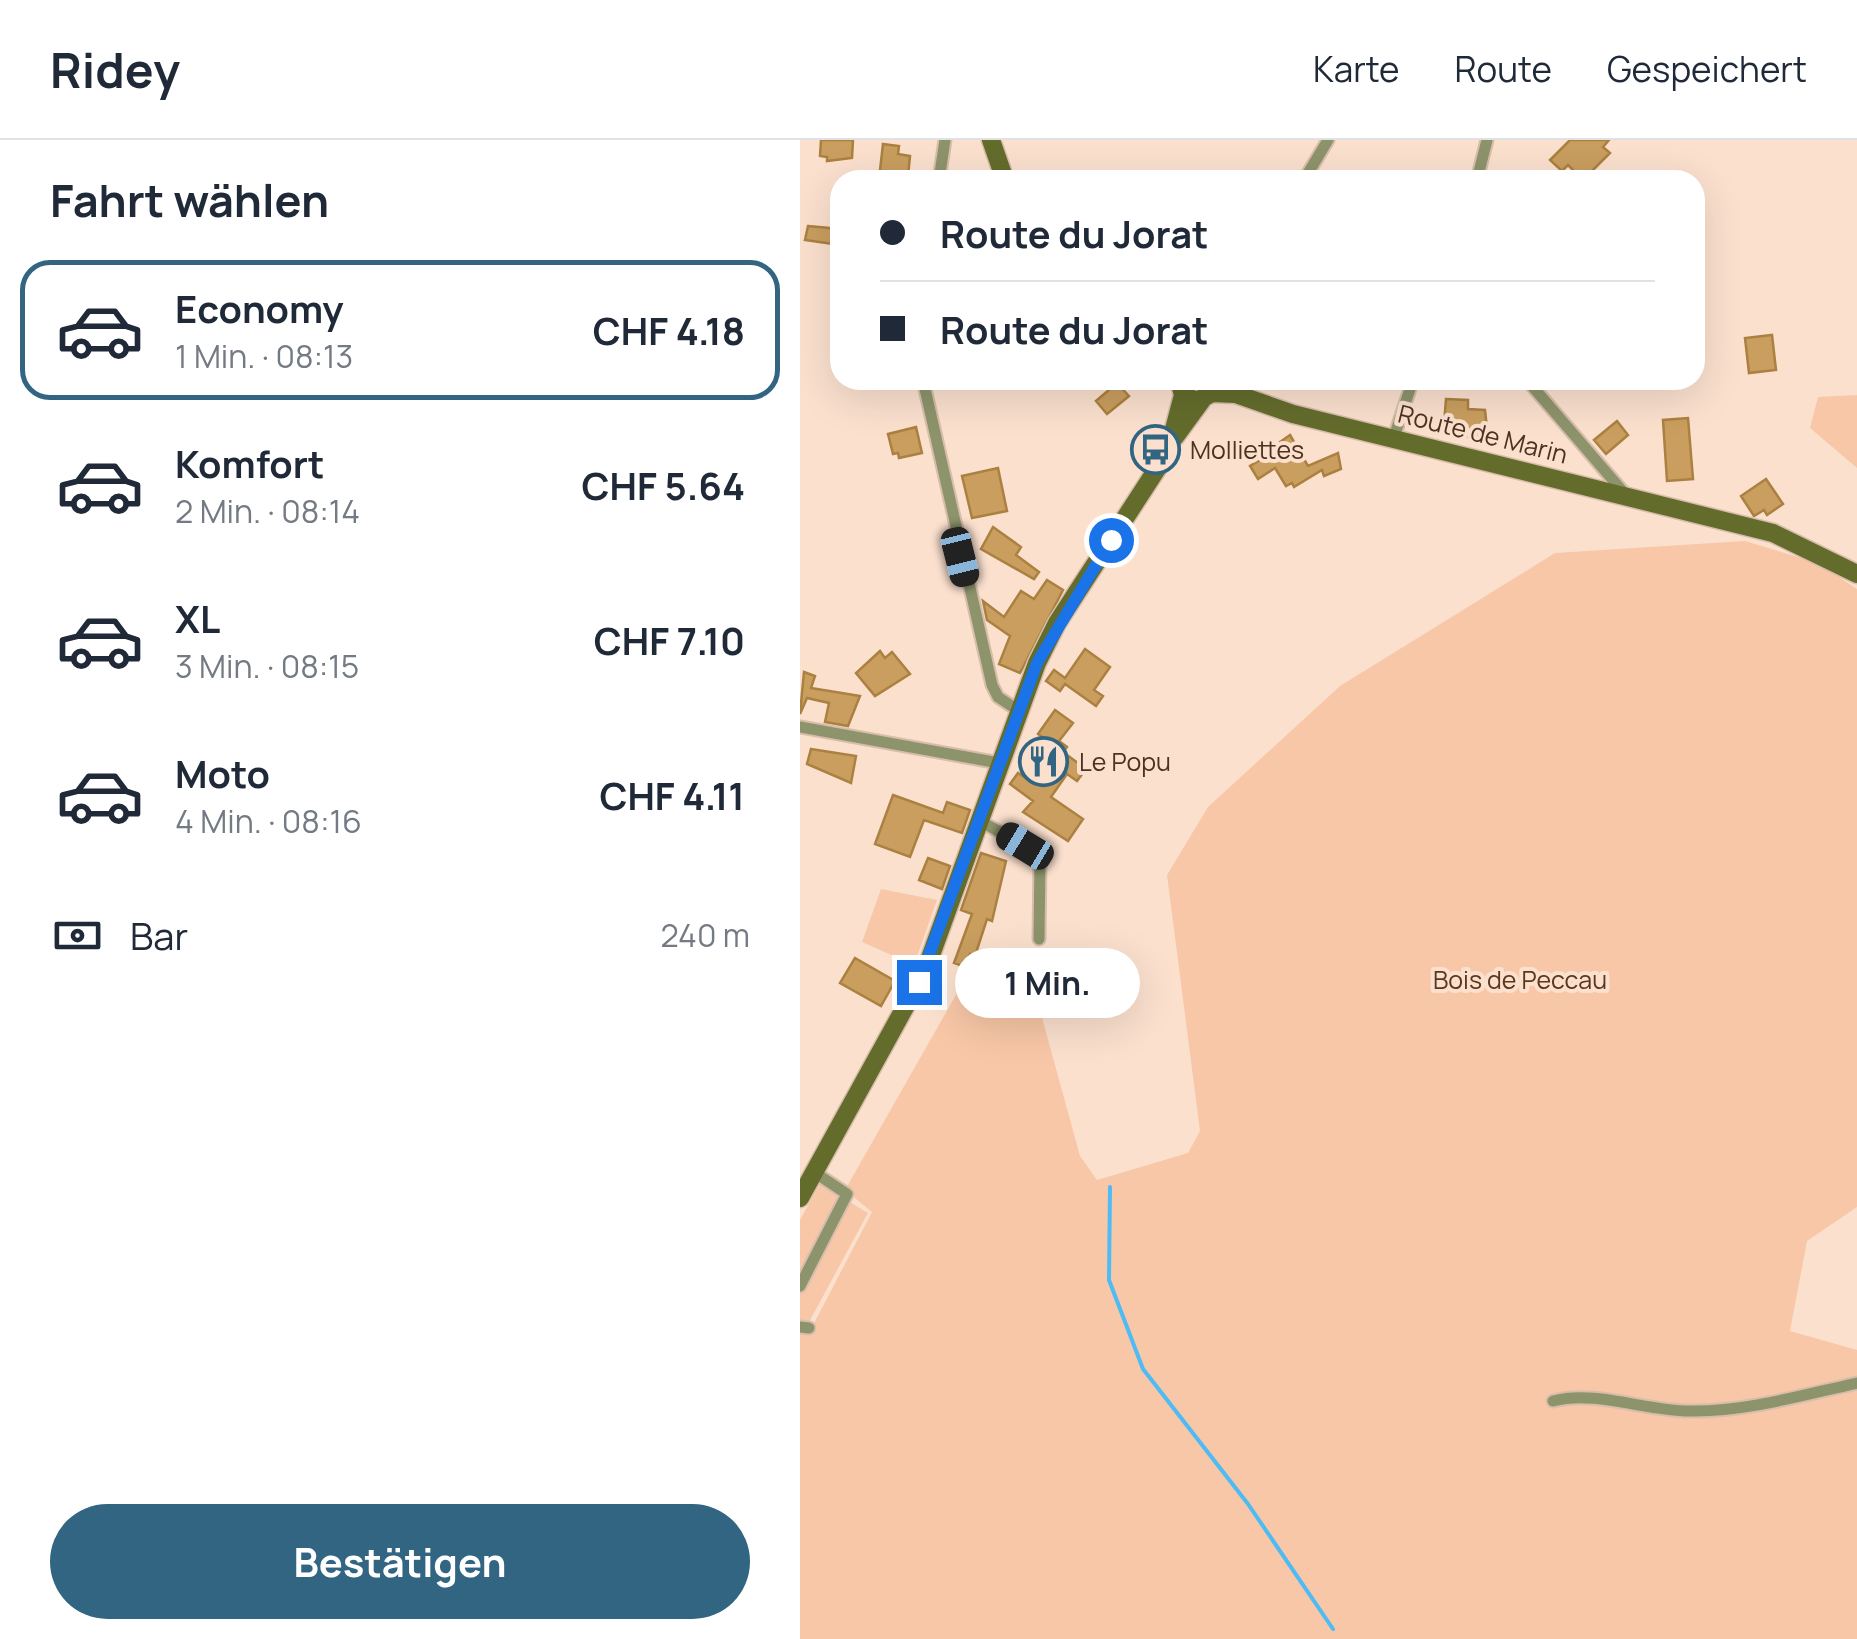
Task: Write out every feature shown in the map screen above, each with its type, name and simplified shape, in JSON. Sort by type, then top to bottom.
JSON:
[{"type":"street","points":[[940,170],[945,140]]},
{"type":"street","points":[[991,140],[1002,170]]},
{"type":"street","points":[[1310,170],[1328,140]]},
{"type":"street","points":[[1480,170],[1487,140]]},
{"type":"street","points":[[924,390],[992,685],[998,697],[1019,710]]},
{"type":"street","points":[[800,1198],[925,972],[1019,710],[1057,623],[1175,438],[1194,390]]},
{"type":"street","name":"Route de Marin","points":[[1216,390],[1773,533],[1857,574]]},
{"type":"street","points":[[1394,437],[1410,390]]},
{"type":"street","name":"Route de Marin","points":[[1536,390],[1626,496]]},
{"type":"street","points":[[800,728],[999,763]]},
{"type":"street","points":[[980,821],[1031,849],[1040,859],[1040,939]]},
{"type":"street","points":[[800,1286],[847,1194],[814,1172]]},
{"type":"street","points":[[1553,1401],[1577,1395],[1652,1411],[1696,1412],[1857,1383]]},
{"type":"green space","points":[[1857,395],[1857,468],[1810,428],[1818,397]]},
{"type":"green space","name":"Bois de Peccau","points":[[1745,541],[1818,563],[1857,589],[1857,1207],[1807,1241],[1790,1331],[1857,1350],[1857,1639],[800,1639],[800,1333],[810,1331],[872,1212],[845,1190],[965,979],[1024,952],[1080,1156],[1097,1180],[1188,1153],[1200,1131],[1167,875],[1208,807],[1340,686],[1555,553]]},
{"type":"green space","points":[[881,889],[937,900],[914,965],[862,942]]},
{"type":"green space","points":[[820,1184],[868,1213],[808,1324],[800,1322],[800,1220]]},
{"type":"building","points":[[821,140],[853,140],[852,158],[827,161],[827,157],[820,156]]},
{"type":"building","points":[[1570,140],[1609,140],[1603,147],[1610,153],[1593,170],[1573,170],[1568,165],[1561,170],[1550,160]]},
{"type":"building","points":[[883,144],[899,146],[898,154],[910,156],[909,170],[880,170]]},
{"type":"building","points":[[808,226],[830,228],[830,244],[805,240]]},
{"type":"building","points":[[1772,335],[1776,370],[1749,373],[1745,338]]},
{"type":"building","points":[[1109,390],[1123,390],[1129,396],[1107,414],[1096,401]]},
{"type":"building","points":[[1446,399],[1468,400],[1468,409],[1485,410],[1488,438],[1461,436],[1462,426],[1444,424]]},
{"type":"building","points":[[1688,418],[1693,479],[1667,481],[1663,420]]},
{"type":"building","points":[[1617,421],[1628,435],[1606,454],[1594,440]]},
{"type":"building","points":[[916,427],[922,453],[899,458],[898,453],[893,454],[888,434]]},
{"type":"building","points":[[1290,435],[1308,466],[1338,453],[1341,469],[1324,476],[1322,470],[1294,487],[1292,483],[1286,486],[1275,468],[1258,479],[1250,466],[1283,446],[1280,442]]},
{"type":"building","points":[[998,468],[1007,511],[972,518],[962,476]]},
{"type":"building","points":[[1766,479],[1783,504],[1767,515],[1764,510],[1754,516],[1741,496]]},
{"type":"building","points":[[993,527],[1021,547],[1016,555],[1039,572],[1034,579],[981,549]]},
{"type":"building","points":[[1047,580],[1063,590],[1020,673],[999,664],[1010,636],[987,620],[983,601],[1004,617],[1021,591],[1034,599]]},
{"type":"building","points":[[1085,649],[1110,667],[1094,690],[1103,696],[1096,706],[1065,684],[1060,691],[1046,681],[1054,670],[1065,678]]},
{"type":"building","points":[[880,651],[885,658],[892,652],[910,674],[875,696],[856,673]]},
{"type":"building","points":[[804,672],[815,676],[811,688],[860,696],[848,726],[825,722],[829,703],[807,698],[800,714]]},
{"type":"building","points":[[1055,710],[1073,723],[1059,741],[1067,747],[1063,752],[1086,769],[1077,781],[1067,774],[1051,797],[1083,819],[1068,841],[1023,812],[1033,801],[1010,784],[1018,773],[1024,777],[1031,772],[1051,743],[1038,734]]},
{"type":"building","points":[[811,749],[856,756],[851,783],[807,764]]},
{"type":"building","points":[[893,795],[943,813],[947,802],[970,810],[962,833],[924,820],[910,857],[875,844]]},
{"type":"building","points":[[981,853],[1006,861],[992,921],[987,919],[975,956],[970,954],[966,967],[954,963],[972,914],[961,910]]},
{"type":"building","points":[[928,858],[950,866],[942,889],[919,880]]},
{"type":"building","points":[[855,958],[895,981],[881,1006],[840,983]]},
{"type":"waterway","points":[[1110,1187],[1109,1280],[1143,1369],[1248,1504],[1333,1629]]},
{"type":"place","name":"Molliettes","points":[[1155,450]]},
{"type":"place","name":"Le Popu","points":[[1044,762]]},
{"type":"route","points":[[919,982],[1037,663],[1057,623],[1111,540]]}]
